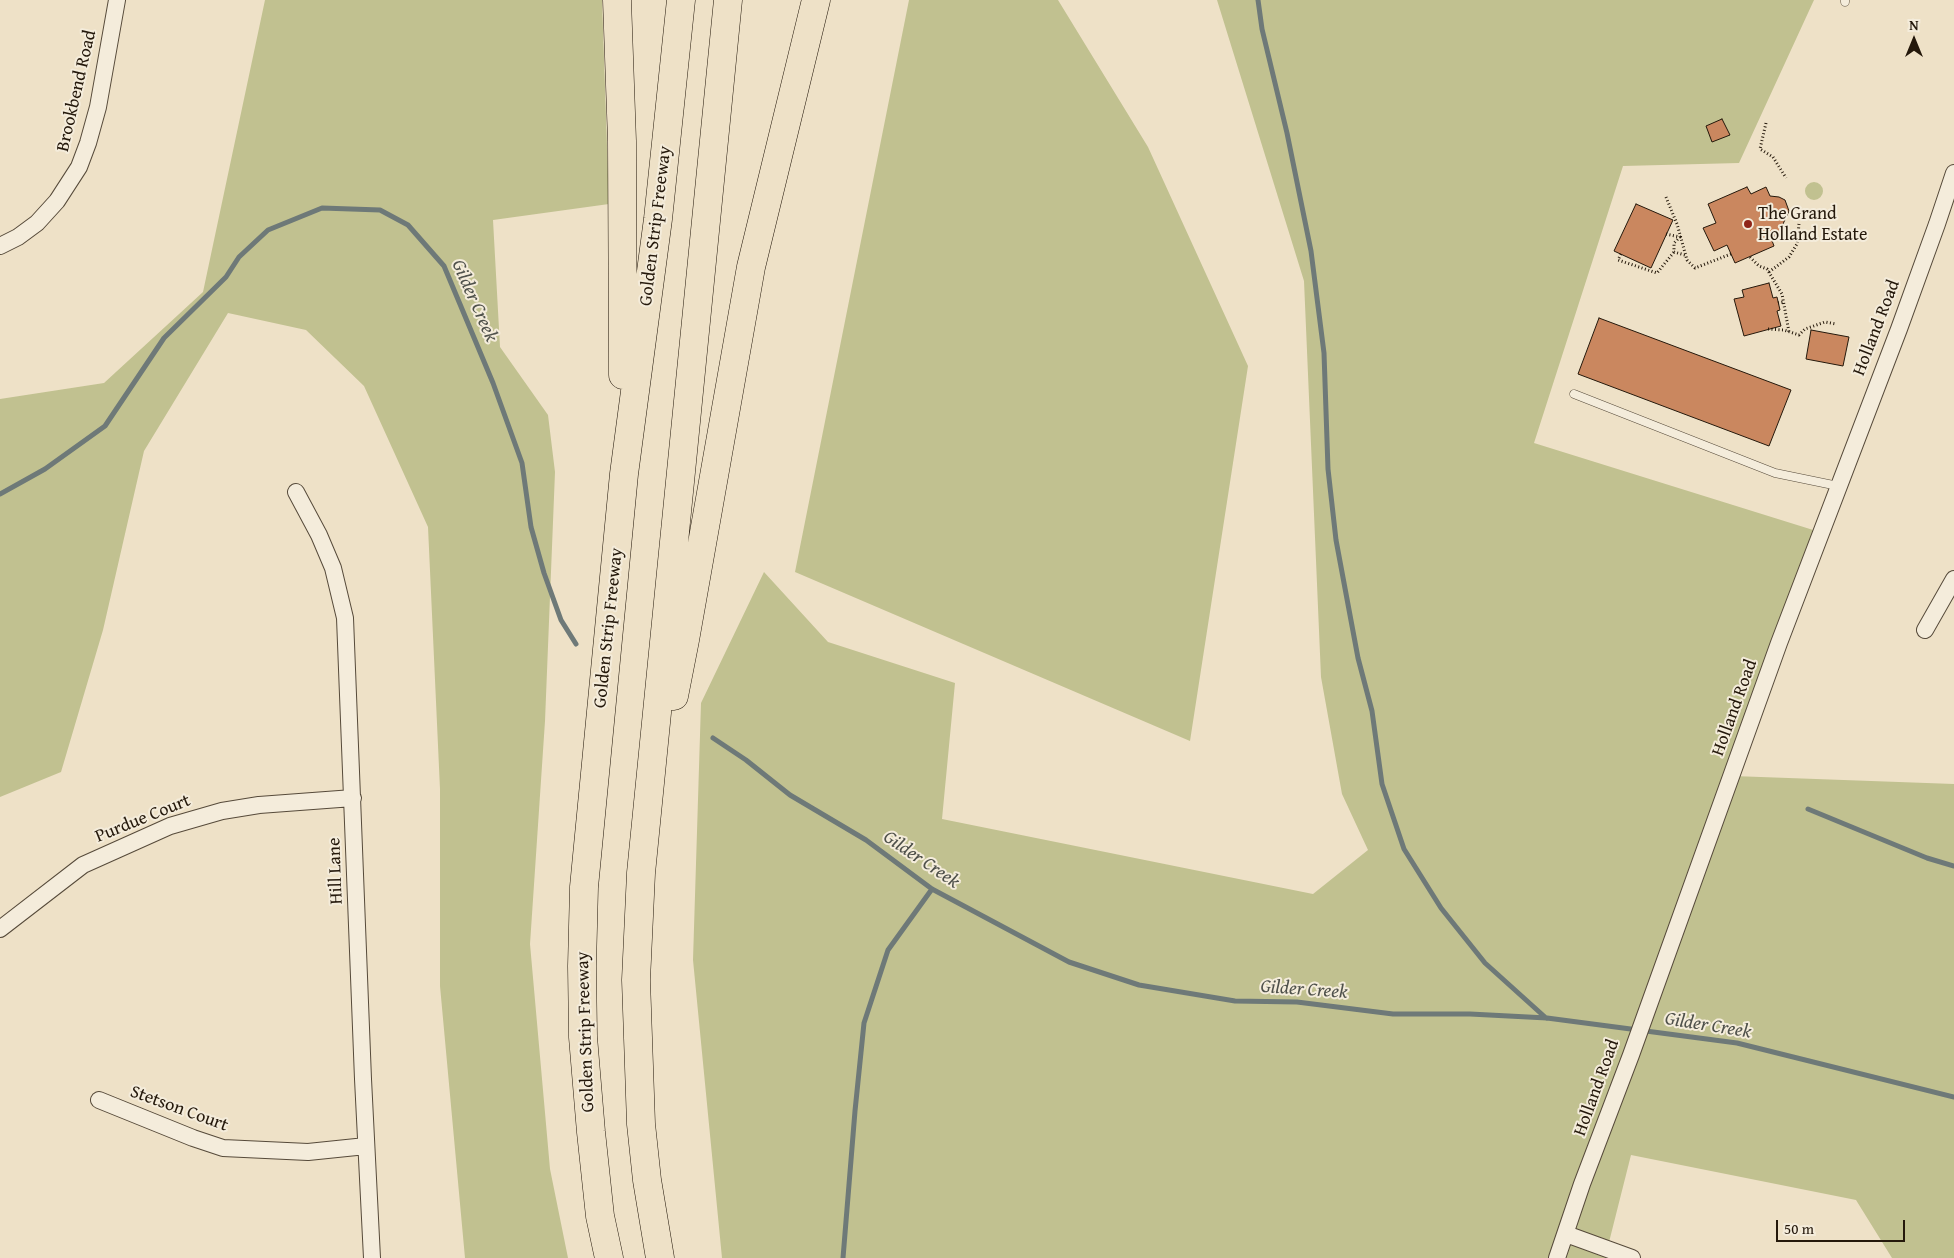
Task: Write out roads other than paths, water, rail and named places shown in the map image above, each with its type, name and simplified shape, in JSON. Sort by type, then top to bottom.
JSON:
[{"type":"highway","points":[[617,0],[622,141],[624,474]]},
{"type":"highway","name":"Golden Strip Freeway","points":[[609,1258],[600,1216],[583,1037],[584,887],[624,474],[658,219],[681,0]]},
{"type":"highway","points":[[660,1258],[647,1180],[641,1124],[636,980],[644,839],[728,0]]},
{"type":"highway","points":[[644,839],[685,640],[751,267],[816,0]]},
{"type":"street","name":"Brookbend Road","points":[[0,246],[18,237],[37,223],[58,201],[79,167],[98,106],[117,0]]},
{"type":"street","name":"Holland Road","points":[[1557,1258],[1582,1184],[1631,1055],[1838,486],[1899,329],[1954,173]]},
{"type":"street","name":"Hill Lane","points":[[296,492],[320,535],[333,568],[345,618],[372,1258]]},
{"type":"street","points":[[1925,630],[1954,579]]},
{"type":"street","name":"Purdue Court","points":[[0,929],[83,865],[170,826],[222,811],[259,805],[352,798]]},
{"type":"street","name":"Stetson Court","points":[[98,1100],[223,1148],[308,1152],[366,1146]]},
{"type":"street","points":[[1566,1234],[1632,1258]]},
{"type":"lane","points":[[1574,394],[1775,472],[1838,486]]},
{"type":"waterway","points":[[1258,0],[1262,29],[1287,133],[1311,251],[1324,353],[1328,469],[1336,540],[1358,658],[1372,711],[1382,784],[1404,849],[1441,908],[1485,963],[1546,1018]]},
{"type":"waterway","name":"Gilder Creek","points":[[0,494],[45,469],[105,426],[164,338],[226,277],[239,257],[268,230],[322,208],[380,210],[408,225],[444,266],[493,383],[522,463],[531,527],[544,573],[561,620],[576,644]]},
{"type":"waterway","name":"Gilder Creek","points":[[713,738],[746,760],[790,795],[866,840],[932,889],[1069,962],[1139,985],[1235,1001],[1297,1002],[1393,1014],[1470,1014],[1547,1018],[1737,1043],[1954,1097]]},
{"type":"waterway","points":[[1808,809],[1927,858],[1954,866]]},
{"type":"waterway","points":[[843,1258],[864,1023],[888,950],[932,889]]},
{"type":"place","name":"The Grand Holland Estate","points":[[1748,224]]}]
